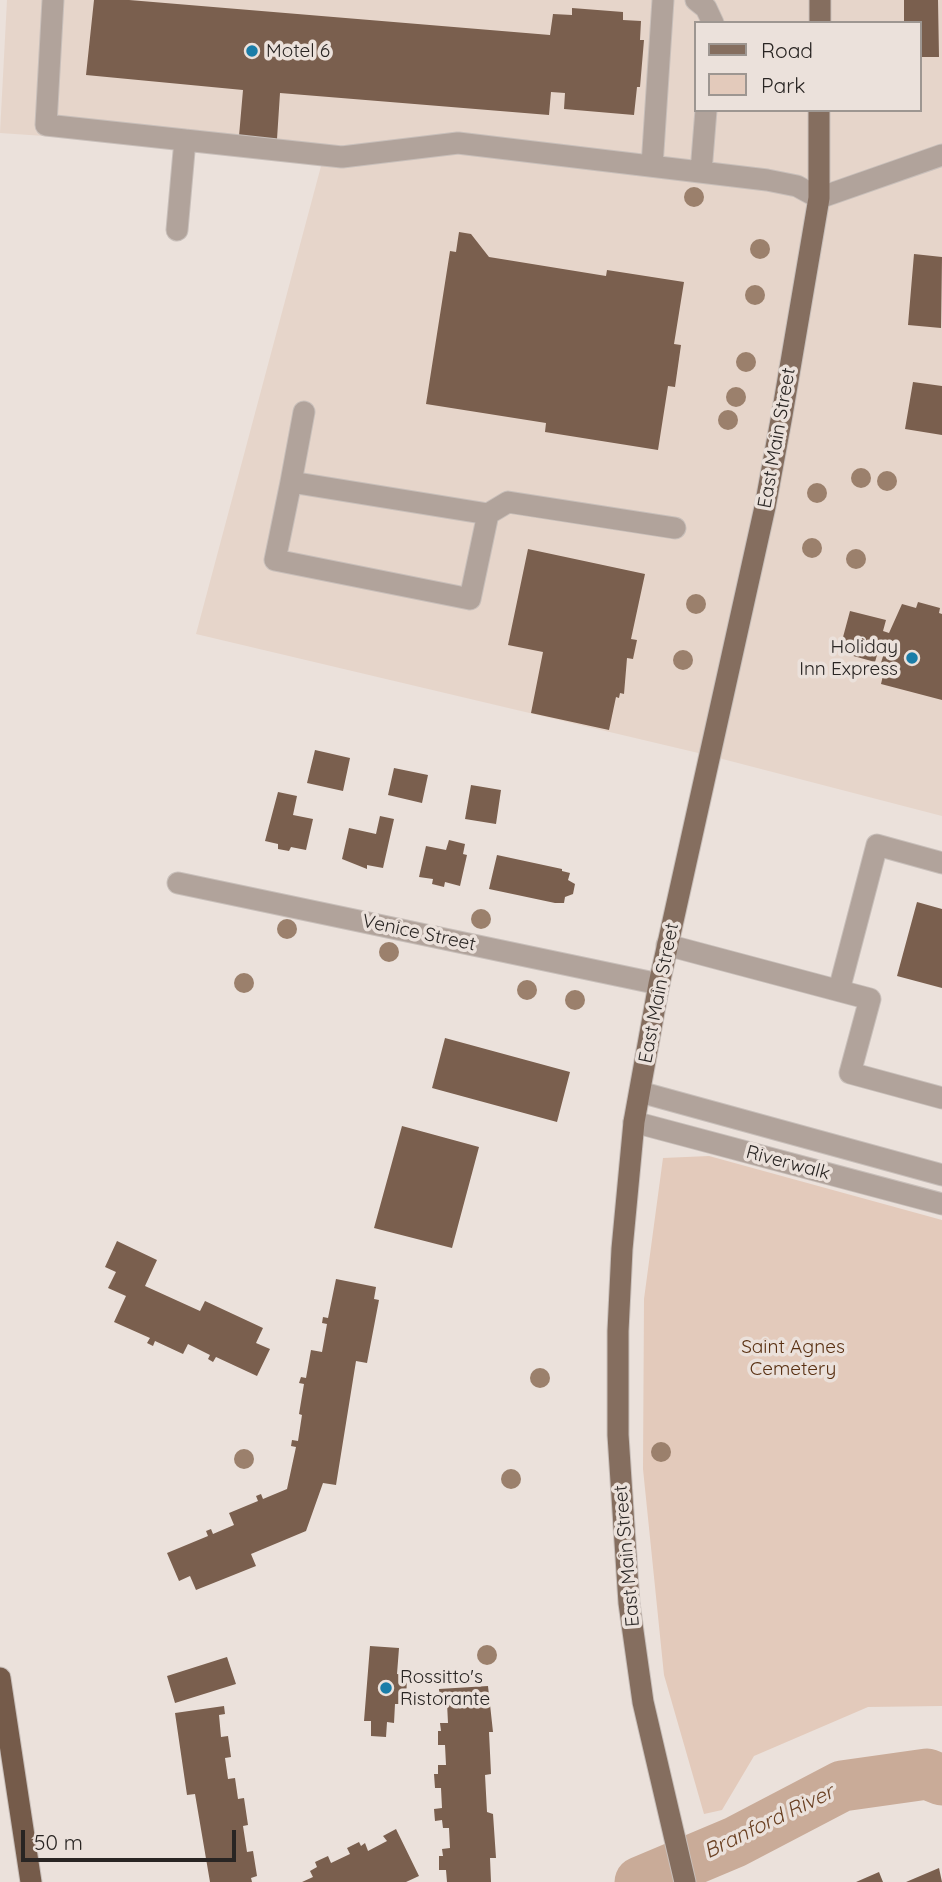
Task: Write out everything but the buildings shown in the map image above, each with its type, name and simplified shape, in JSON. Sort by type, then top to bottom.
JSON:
[{"type":"highway","points":[[0,1678],[31,1882]]},
{"type":"main road","points":[[820,0],[820,21]]},
{"type":"main road","name":"East Main Street","points":[[685,1882],[643,1702],[631,1615],[620,1472],[618,1331],[634,1122],[667,945],[767,498],[818,198],[819,112]]},
{"type":"street","points":[[53,0],[46,125],[342,157],[458,143],[767,180],[797,186],[818,198],[942,155]]},
{"type":"street","points":[[652,166],[663,0]]},
{"type":"street","points":[[696,0],[706,8],[712,21]]},
{"type":"street","points":[[701,172],[706,112]]},
{"type":"street","points":[[177,230],[185,140]]},
{"type":"street","points":[[304,412],[275,560],[470,599],[488,514]]},
{"type":"street","points":[[291,482],[488,514],[508,502],[675,528]]},
{"type":"street","points":[[839,990],[877,845],[942,863]]},
{"type":"street","name":"Venice Street","points":[[178,883],[659,984]]},
{"type":"street","points":[[667,945],[870,999],[850,1073],[942,1098]]},
{"type":"street","name":"Riverwalk","points":[[640,1092],[942,1175]]},
{"type":"street","name":"Riverwalk","points":[[634,1122],[942,1204]]},
{"type":"shaded area","points":[[7,0],[942,0],[942,816],[711,756],[196,634],[324,155],[0,133]]},
{"type":"green space","name":"Saint Agnes Cemetery","points":[[709,1156],[942,1220],[942,1706],[868,1707],[754,1756],[722,1810],[704,1814],[664,1675],[643,1469],[644,1299],[663,1158]]},
{"type":"waterway","name":"Branford River","points":[[640,1882],[735,1842],[842,1786],[927,1774],[942,1780]]},
{"type":"place","name":"Motel 6","points":[[252,51]]},
{"type":"place","name":"Holiday Inn Express","points":[[912,658]]},
{"type":"place","name":"Rossitto's Ristorante","points":[[386,1688]]}]
